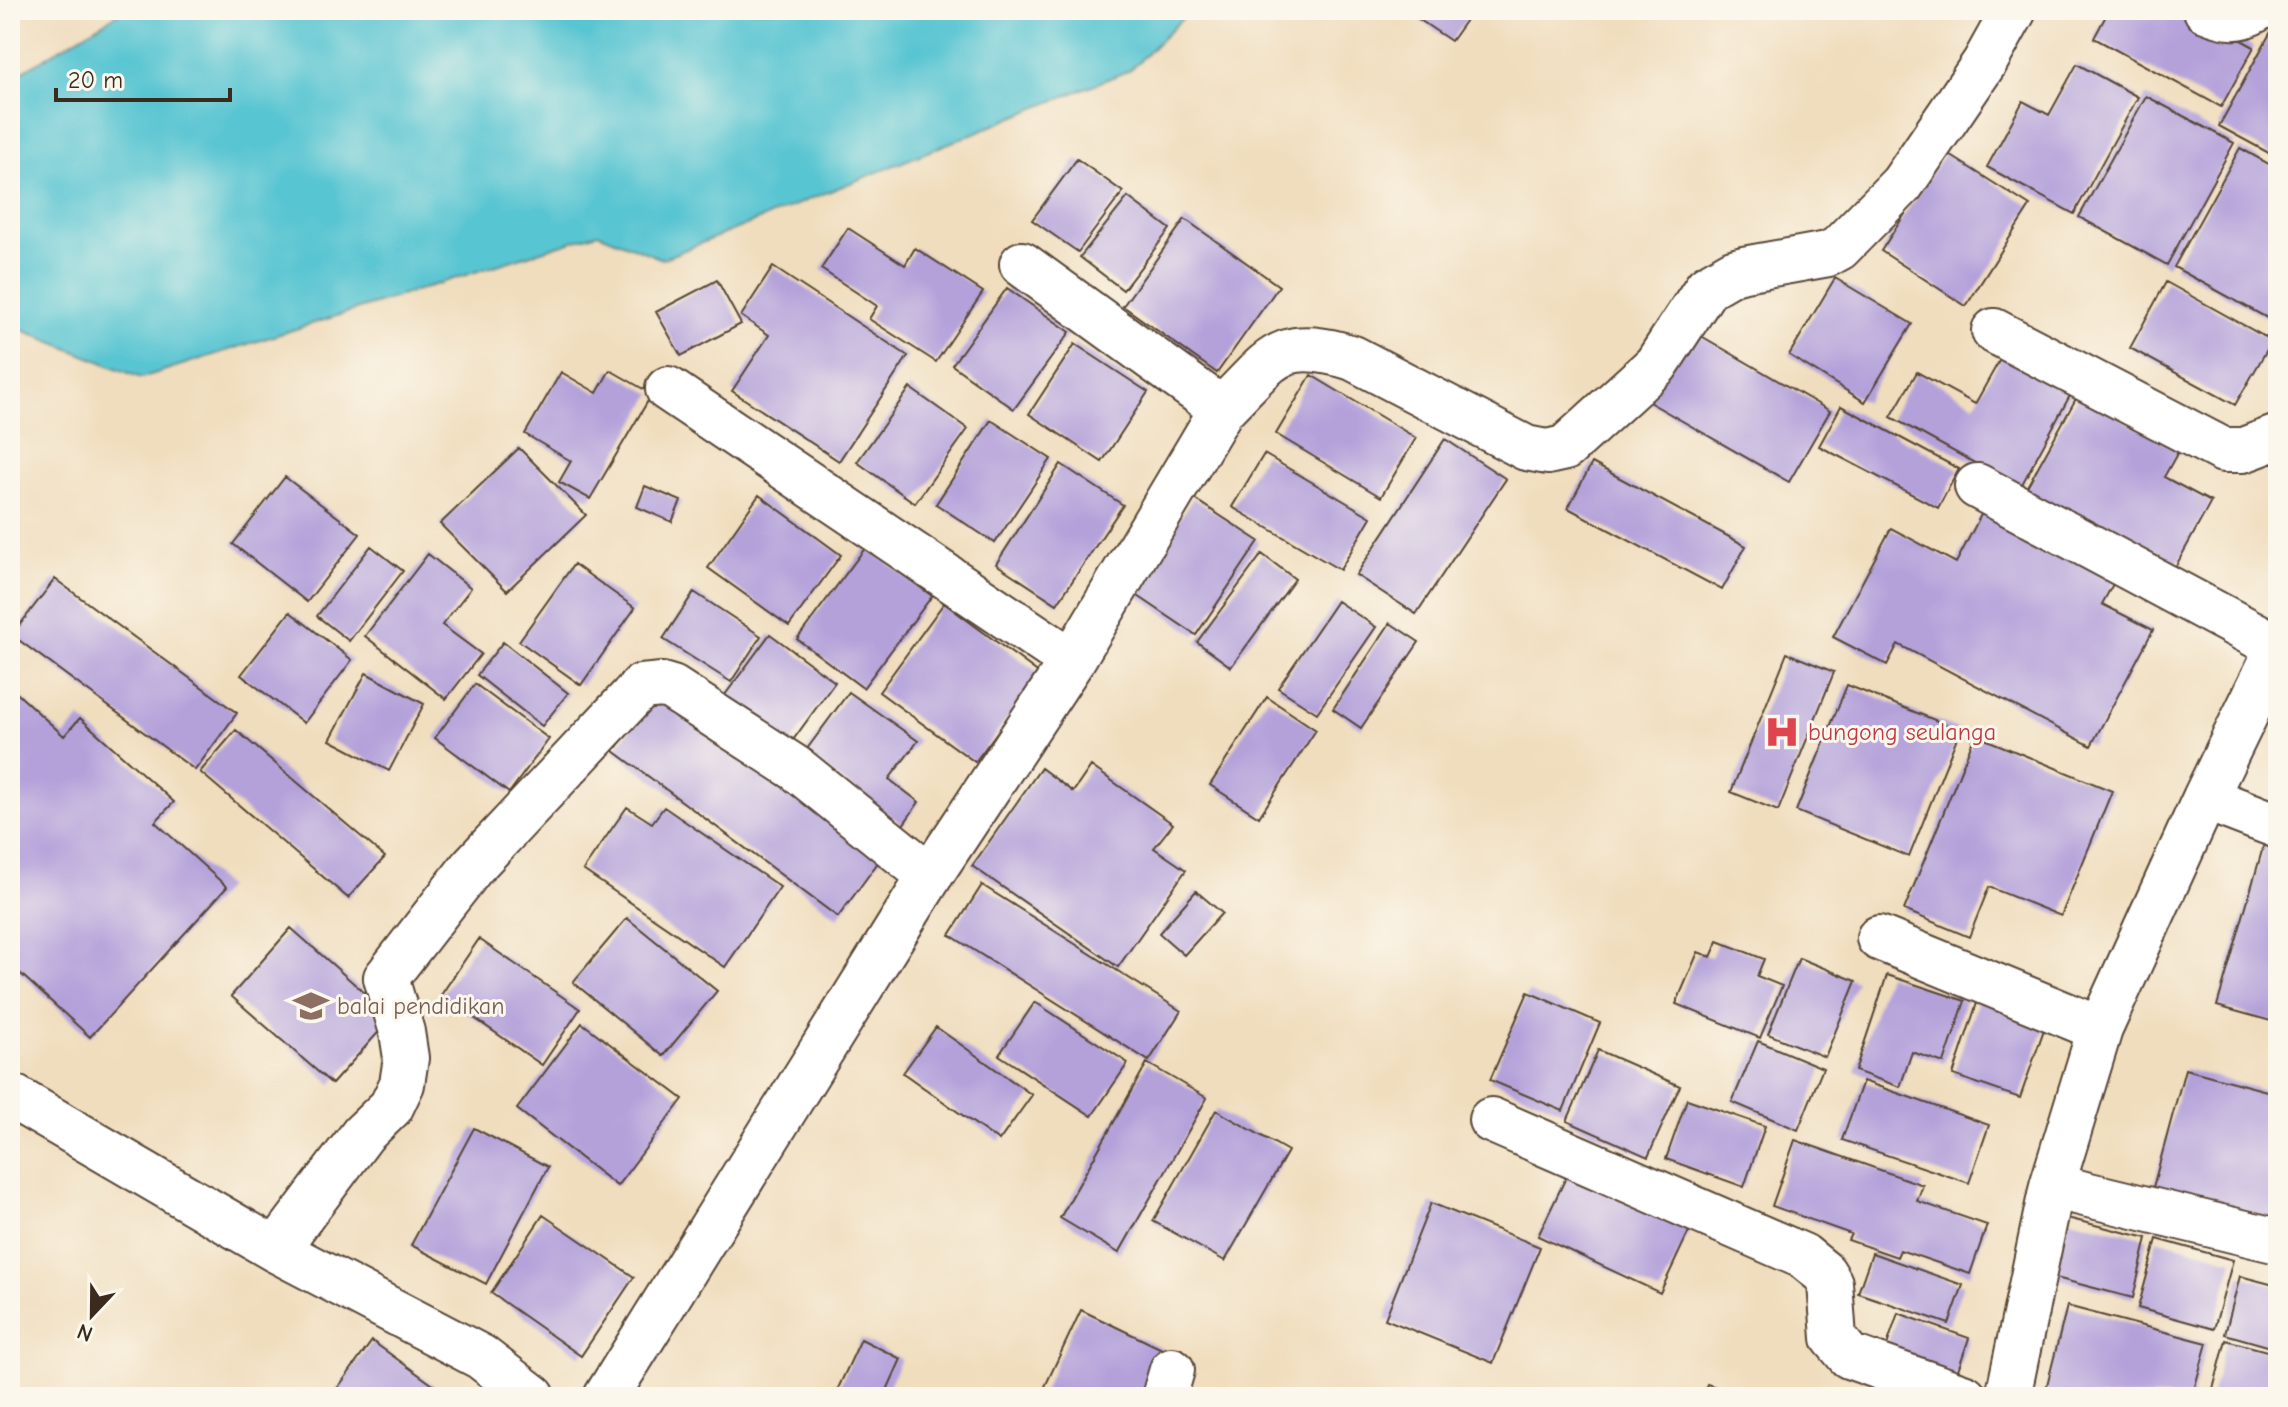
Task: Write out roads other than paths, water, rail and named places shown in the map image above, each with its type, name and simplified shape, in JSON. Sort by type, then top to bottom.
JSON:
[{"type":"street","points":[[606,1397],[930,876],[1072,661],[1222,409],[1277,354],[1299,347],[1324,349],[1353,358],[1526,448],[1547,452],[1565,448],[1656,365],[1707,287],[1733,272],[1828,254],[1839,248],[1902,184],[1985,62],[2014,10]]},
{"type":"street","points":[[2206,10],[2223,17],[2240,19],[2256,10]]},
{"type":"street","points":[[1022,264],[1222,409]]},
{"type":"street","points":[[1994,331],[2223,450],[2243,450],[2278,437]]},
{"type":"street","points":[[668,389],[1072,661]]},
{"type":"street","points":[[1977,486],[2278,648],[2205,798],[2100,1029],[2052,1186],[2008,1397]]},
{"type":"street","points":[[276,1250],[363,1134],[391,1107],[402,1084],[406,1058],[402,1032],[386,978],[472,867],[641,687],[662,685],[685,696],[797,769],[930,876]]},
{"type":"street","points":[[2205,798],[2278,826]]},
{"type":"street","points":[[1879,938],[2100,1029]]},
{"type":"street","points":[[10,1095],[276,1250],[481,1357],[533,1397]]},
{"type":"street","points":[[1491,1120],[1803,1256],[1824,1273],[1830,1283],[1834,1338],[1849,1356],[1965,1397]]},
{"type":"street","points":[[2052,1186],[2278,1241]]},
{"type":"water","points":[[1191,10],[1130,70],[662,259],[598,233],[141,378],[10,325],[10,79],[121,12]]},
{"type":"place","name":"bungong seulanga","points":[[1782,732]]},
{"type":"place","name":"balai pendidikan","points":[[311,1006]]}]
